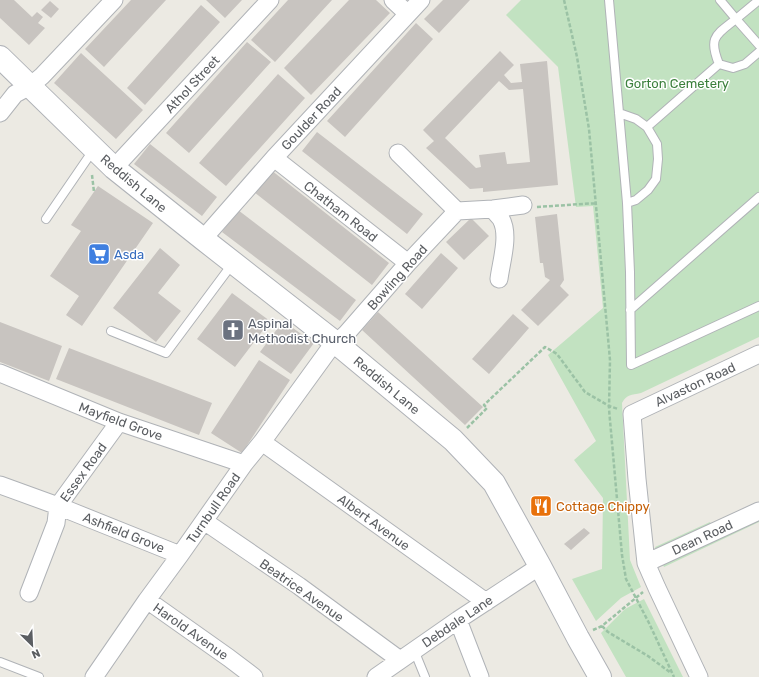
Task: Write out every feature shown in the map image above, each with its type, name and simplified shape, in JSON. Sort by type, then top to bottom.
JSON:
[{"type":"main road","name":"Reddish Lane","points":[[0,58],[114,168],[336,343],[453,440],[494,483],[540,566],[598,677]]},
{"type":"street","points":[[0,113],[15,94],[30,86],[42,76],[114,0]]},
{"type":"street","name":"Athol Street","points":[[114,168],[270,0]]},
{"type":"street","points":[[393,0],[408,14]]},
{"type":"street","name":"Goulder Road","points":[[203,239],[274,158],[421,0]]},
{"type":"street","points":[[398,153],[457,211],[493,209],[523,205]]},
{"type":"street","name":"Chatham Road","points":[[274,158],[408,263]]},
{"type":"street","points":[[493,209],[505,230],[504,249],[499,279]]},
{"type":"street","name":"Bowling Road","points":[[336,343],[346,334],[408,263],[457,211]]},
{"type":"street","name":"Turnbull Road","points":[[94,677],[244,464],[336,343]]},
{"type":"street","name":"Alvaston Road","points":[[632,414],[759,354]]},
{"type":"street","name":"Mayfield Grove","points":[[0,373],[119,422],[244,464]]},
{"type":"street","points":[[632,414],[646,563],[699,677]]},
{"type":"street","name":"Essex Road","points":[[29,593],[56,523],[58,506],[119,422]]},
{"type":"street","name":"Albert Avenue","points":[[262,442],[486,602]]},
{"type":"street","name":"Ashfield Grove","points":[[0,485],[58,506],[180,555]]},
{"type":"street","name":"Dean Road","points":[[646,563],[759,511]]},
{"type":"street","name":"Beatrice Avenue","points":[[204,521],[299,586],[400,660]]},
{"type":"street","name":"Debdale Lane","points":[[376,677],[458,620],[540,566]]},
{"type":"street","name":"Harold Avenue","points":[[147,600],[223,653],[254,677]]},
{"type":"street","points":[[458,620],[480,677]]},
{"type":"lane","points":[[609,0],[627,203],[630,272],[631,365],[759,306]]},
{"type":"lane","points":[[720,0],[759,45]]},
{"type":"lane","points":[[719,64],[713,46],[714,39],[759,0]]},
{"type":"lane","points":[[719,64],[733,68],[745,64],[759,52]]},
{"type":"lane","points":[[647,126],[719,64]]},
{"type":"lane","points":[[619,113],[636,119],[647,126],[657,144],[658,160],[656,178],[648,190],[636,200],[627,203]]},
{"type":"lane","points":[[46,219],[94,149]]},
{"type":"lane","points":[[630,310],[759,197]]},
{"type":"lane","points":[[111,331],[166,353],[233,263]]},
{"type":"lane","points":[[414,650],[425,677]]},
{"type":"lane","points":[[0,662],[39,677]]},
{"type":"path","points":[[564,0],[582,84],[589,129],[610,360],[609,406],[622,555],[626,579],[649,623],[674,677]]},
{"type":"path","points":[[92,175],[94,192]]},
{"type":"path","points":[[523,205],[534,207],[596,203]]},
{"type":"path","points":[[464,430],[487,408],[484,406],[545,347],[557,354],[585,392],[609,406],[632,414]]},
{"type":"path","points":[[593,631],[602,626],[636,598]]},
{"type":"path","points":[[602,626],[608,632],[648,656],[672,674]]},
{"type":"green space","name":"Gorton Cemetery","points":[[521,0],[759,0],[759,337],[641,393],[630,395],[622,403],[630,560],[641,587],[621,598],[596,621],[572,579],[602,569],[603,498],[574,460],[596,441],[548,355],[603,308],[593,206],[576,207],[558,67],[506,15]]},
{"type":"green space","points":[[759,517],[759,522],[664,567],[662,563]]},
{"type":"green space","points":[[710,522],[712,526],[657,552],[655,547]]},
{"type":"green space","points":[[644,599],[683,677],[626,677],[601,633],[625,609]]},
{"type":"building","points":[[0,0],[14,0],[32,17],[37,12],[43,17],[38,23],[45,28],[29,45],[0,18]]},
{"type":"building","points":[[131,0],[166,0],[104,67],[85,49]]},
{"type":"building","points":[[206,0],[242,0],[225,18]]},
{"type":"building","points":[[288,0],[332,0],[275,62],[251,40]]},
{"type":"building","points":[[349,0],[376,0],[390,13],[311,95],[284,68]]},
{"type":"building","points":[[443,0],[470,0],[439,33],[424,19]]},
{"type":"building","points":[[50,1],[59,9],[51,18],[41,10]]},
{"type":"building","points":[[201,5],[220,22],[145,105],[127,88]]},
{"type":"building","points":[[416,23],[433,39],[345,137],[327,121]]},
{"type":"building","points":[[247,42],[271,62],[189,153],[166,133]]},
{"type":"building","points":[[500,51],[514,65],[504,75],[511,83],[522,82],[520,64],[547,61],[558,185],[483,192],[483,188],[470,189],[426,148],[434,141],[423,130]],"holes":[[[499,81],[509,90],[523,89],[530,162],[507,164],[505,152],[479,155],[481,167],[476,168],[445,138]]]},
{"type":"building","points":[[81,53],[143,110],[116,139],[54,83]]},
{"type":"building","points":[[278,74],[305,98],[226,186],[199,163]]},
{"type":"building","points":[[317,132],[423,214],[407,234],[302,151]]},
{"type":"building","points":[[150,144],[217,197],[202,216],[134,164]]},
{"type":"building","points":[[271,170],[389,263],[372,285],[254,192]]},
{"type":"building","name":"Asda","points":[[98,186],[153,223],[82,326],[66,315],[79,296],[50,276],[81,231],[71,225]]},
{"type":"building","points":[[238,210],[356,300],[340,321],[222,232]]},
{"type":"building","points":[[557,214],[564,280],[560,286],[569,295],[538,326],[521,310],[550,280],[545,277],[543,263],[540,263],[535,217]]},
{"type":"building","points":[[471,218],[489,236],[464,260],[446,242]]},
{"type":"building","points":[[160,248],[180,265],[158,293],[181,311],[156,342],[113,308]]},
{"type":"building","points":[[441,253],[458,268],[422,309],[405,294]]},
{"type":"building","name":"Aspinal Methodist Church","points":[[232,293],[270,321],[235,367],[197,339]]},
{"type":"building","points":[[378,312],[483,407],[465,425],[362,330]]},
{"type":"building","points":[[513,314],[529,328],[489,374],[472,359]]},
{"type":"building","points":[[283,321],[314,343],[291,374],[260,352]]},
{"type":"building","points":[[0,322],[62,346],[49,381],[0,362]]},
{"type":"building","points":[[69,348],[212,403],[199,435],[56,379]]},
{"type":"building","points":[[259,360],[290,380],[242,453],[211,433]]},
{"type":"building","points":[[584,528],[590,533],[571,550],[564,544]]},
{"type":"place","name":"Asda","points":[[99,254]]},
{"type":"place","name":"Aspinal Methodist Church","points":[[233,330]]},
{"type":"place","name":"Cottage Chippy","points":[[541,506]]}]
